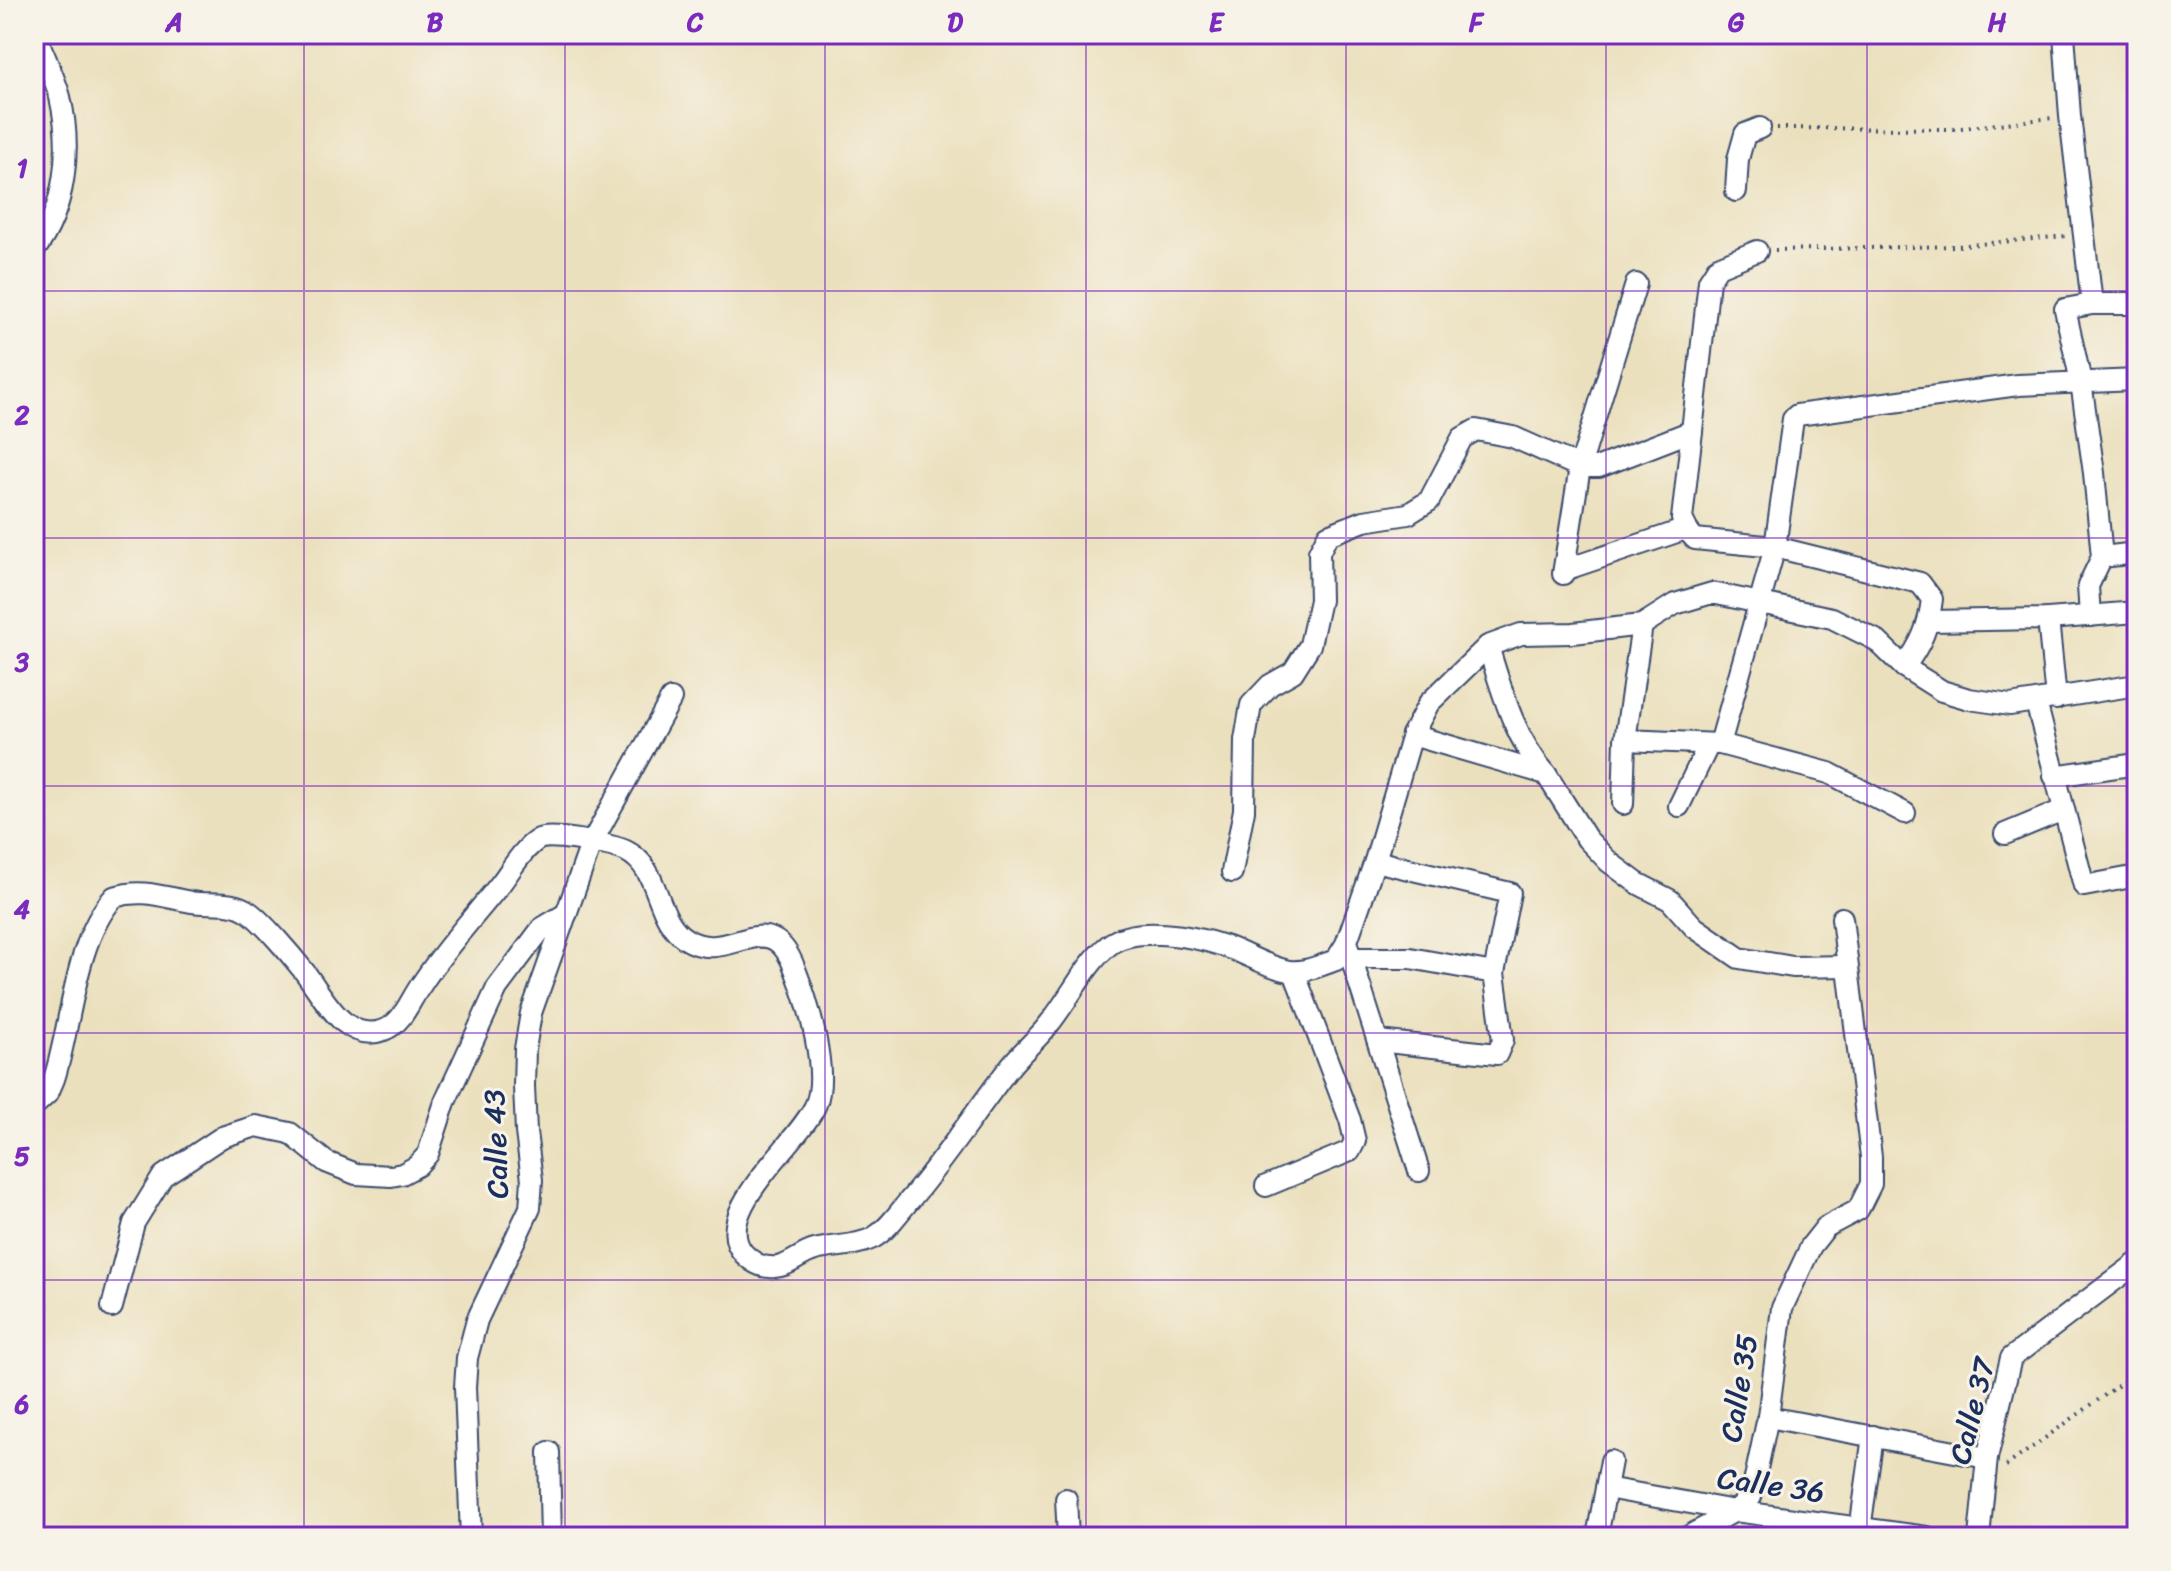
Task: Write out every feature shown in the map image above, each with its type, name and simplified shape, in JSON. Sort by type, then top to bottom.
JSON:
[{"type":"street","points":[[34,251],[55,215],[65,155],[59,96],[35,34]]},
{"type":"street","points":[[2064,34],[2070,116],[2092,304]]},
{"type":"street","points":[[1736,191],[1738,159],[1745,134],[1760,128]]},
{"type":"street","points":[[1757,251],[1718,267],[1709,281],[1682,519],[1695,539],[1775,547],[1920,583],[1932,599],[1930,621],[1921,645],[1904,667]]},
{"type":"street","points":[[1636,284],[1580,467],[1564,572],[1686,529]]},
{"type":"street","points":[[2090,616],[2088,586],[2102,557],[2081,382],[2065,309],[2092,304],[2137,304]]},
{"type":"street","points":[[1679,806],[1715,744],[1759,605],[1775,547],[1793,419],[1797,415],[2018,385],[2137,380]]},
{"type":"street","points":[[1232,872],[1244,810],[1245,740],[1251,705],[1270,685],[1293,672],[1310,645],[1320,600],[1319,552],[1328,535],[1364,521],[1408,514],[1429,501],[1462,438],[1476,430],[1513,437],[1580,467],[1599,467],[1692,431]]},
{"type":"street","points":[[2102,557],[2137,553]]},
{"type":"street","points":[[1419,1171],[1349,951],[1384,822],[1412,735],[1429,703],[1488,646],[1521,634],[1573,633],[1642,625],[1675,604],[1712,593],[1832,618],[1876,640],[1904,667],[1942,691],[1969,699],[2010,705],[2137,685]]},
{"type":"street","points":[[1930,621],[2048,619],[2137,612]]},
{"type":"street","points":[[2048,619],[2046,700],[2054,776],[2084,886],[2137,876]]},
{"type":"street","points":[[1623,804],[1625,740],[1642,625]]},
{"type":"street","points":[[1488,646],[1505,703],[1528,754],[1546,774],[1587,839],[1609,862],[1637,883],[1670,900],[1694,927],[1739,958],[1793,967],[1847,966]]},
{"type":"street","name":"Calle 43","points":[[471,1537],[465,1387],[467,1358],[477,1320],[530,1208],[532,1180],[526,1132],[525,1049],[531,1013],[591,844],[671,699]]},
{"type":"street","points":[[1412,735],[1546,774]]},
{"type":"street","points":[[1625,740],[1715,744],[1829,773],[1905,813]]},
{"type":"street","points":[[2054,776],[2137,764]]},
{"type":"street","points":[[2005,834],[2063,810]]},
{"type":"street","points":[[34,1106],[48,1093],[54,1079],[75,985],[101,914],[114,897],[142,892],[192,902],[237,905],[247,910],[291,955],[327,1006],[351,1028],[371,1032],[383,1030],[402,1015],[421,984],[532,844],[542,837],[553,835],[627,851],[639,860],[665,914],[686,939],[713,947],[771,937],[786,949],[797,972],[817,1045],[822,1077],[816,1103],[801,1129],[739,1210],[734,1227],[738,1246],[748,1259],[764,1267],[787,1265],[816,1250],[872,1238],[886,1228],[928,1178],[1013,1063],[1048,1026],[1104,949],[1121,937],[1145,934],[1185,937],[1222,945],[1294,972],[1336,960],[1349,951],[1494,973]]},
{"type":"street","points":[[1375,861],[1510,893],[1494,973],[1503,1040],[1497,1054],[1378,1041]]},
{"type":"street","points":[[112,1307],[134,1223],[163,1176],[222,1137],[256,1126],[290,1133],[326,1162],[356,1174],[391,1176],[417,1166],[428,1154],[445,1102],[497,988],[542,928],[567,913]]},
{"type":"street","name":"Calle 35","points":[[1687,1537],[1735,1511],[1751,1497],[1768,1417],[1782,1308],[1811,1246],[1826,1227],[1858,1210],[1871,1184],[1871,1157],[1842,918]]},
{"type":"street","points":[[1266,1186],[1350,1151],[1355,1141],[1350,1120],[1294,972]]},
{"type":"street","name":"Calle 37","points":[[1979,1537],[1987,1458],[2011,1358],[2137,1263]]},
{"type":"street","points":[[1768,1417],[1987,1458]]},
{"type":"street","points":[[1859,1532],[1873,1436]]},
{"type":"street","points":[[549,1452],[551,1537]]},
{"type":"street","points":[[1597,1537],[1611,1461]]},
{"type":"street","name":"Calle 36","points":[[1606,1488],[1859,1532],[1927,1537]]},
{"type":"street","points":[[1066,1499],[1068,1537]]},
{"type":"path","points":[[1760,128],[1952,129],[2070,116]]},
{"type":"path","points":[[1757,251],[1957,246],[2084,234]]},
{"type":"path","points":[[1985,1481],[2137,1372]]}]
